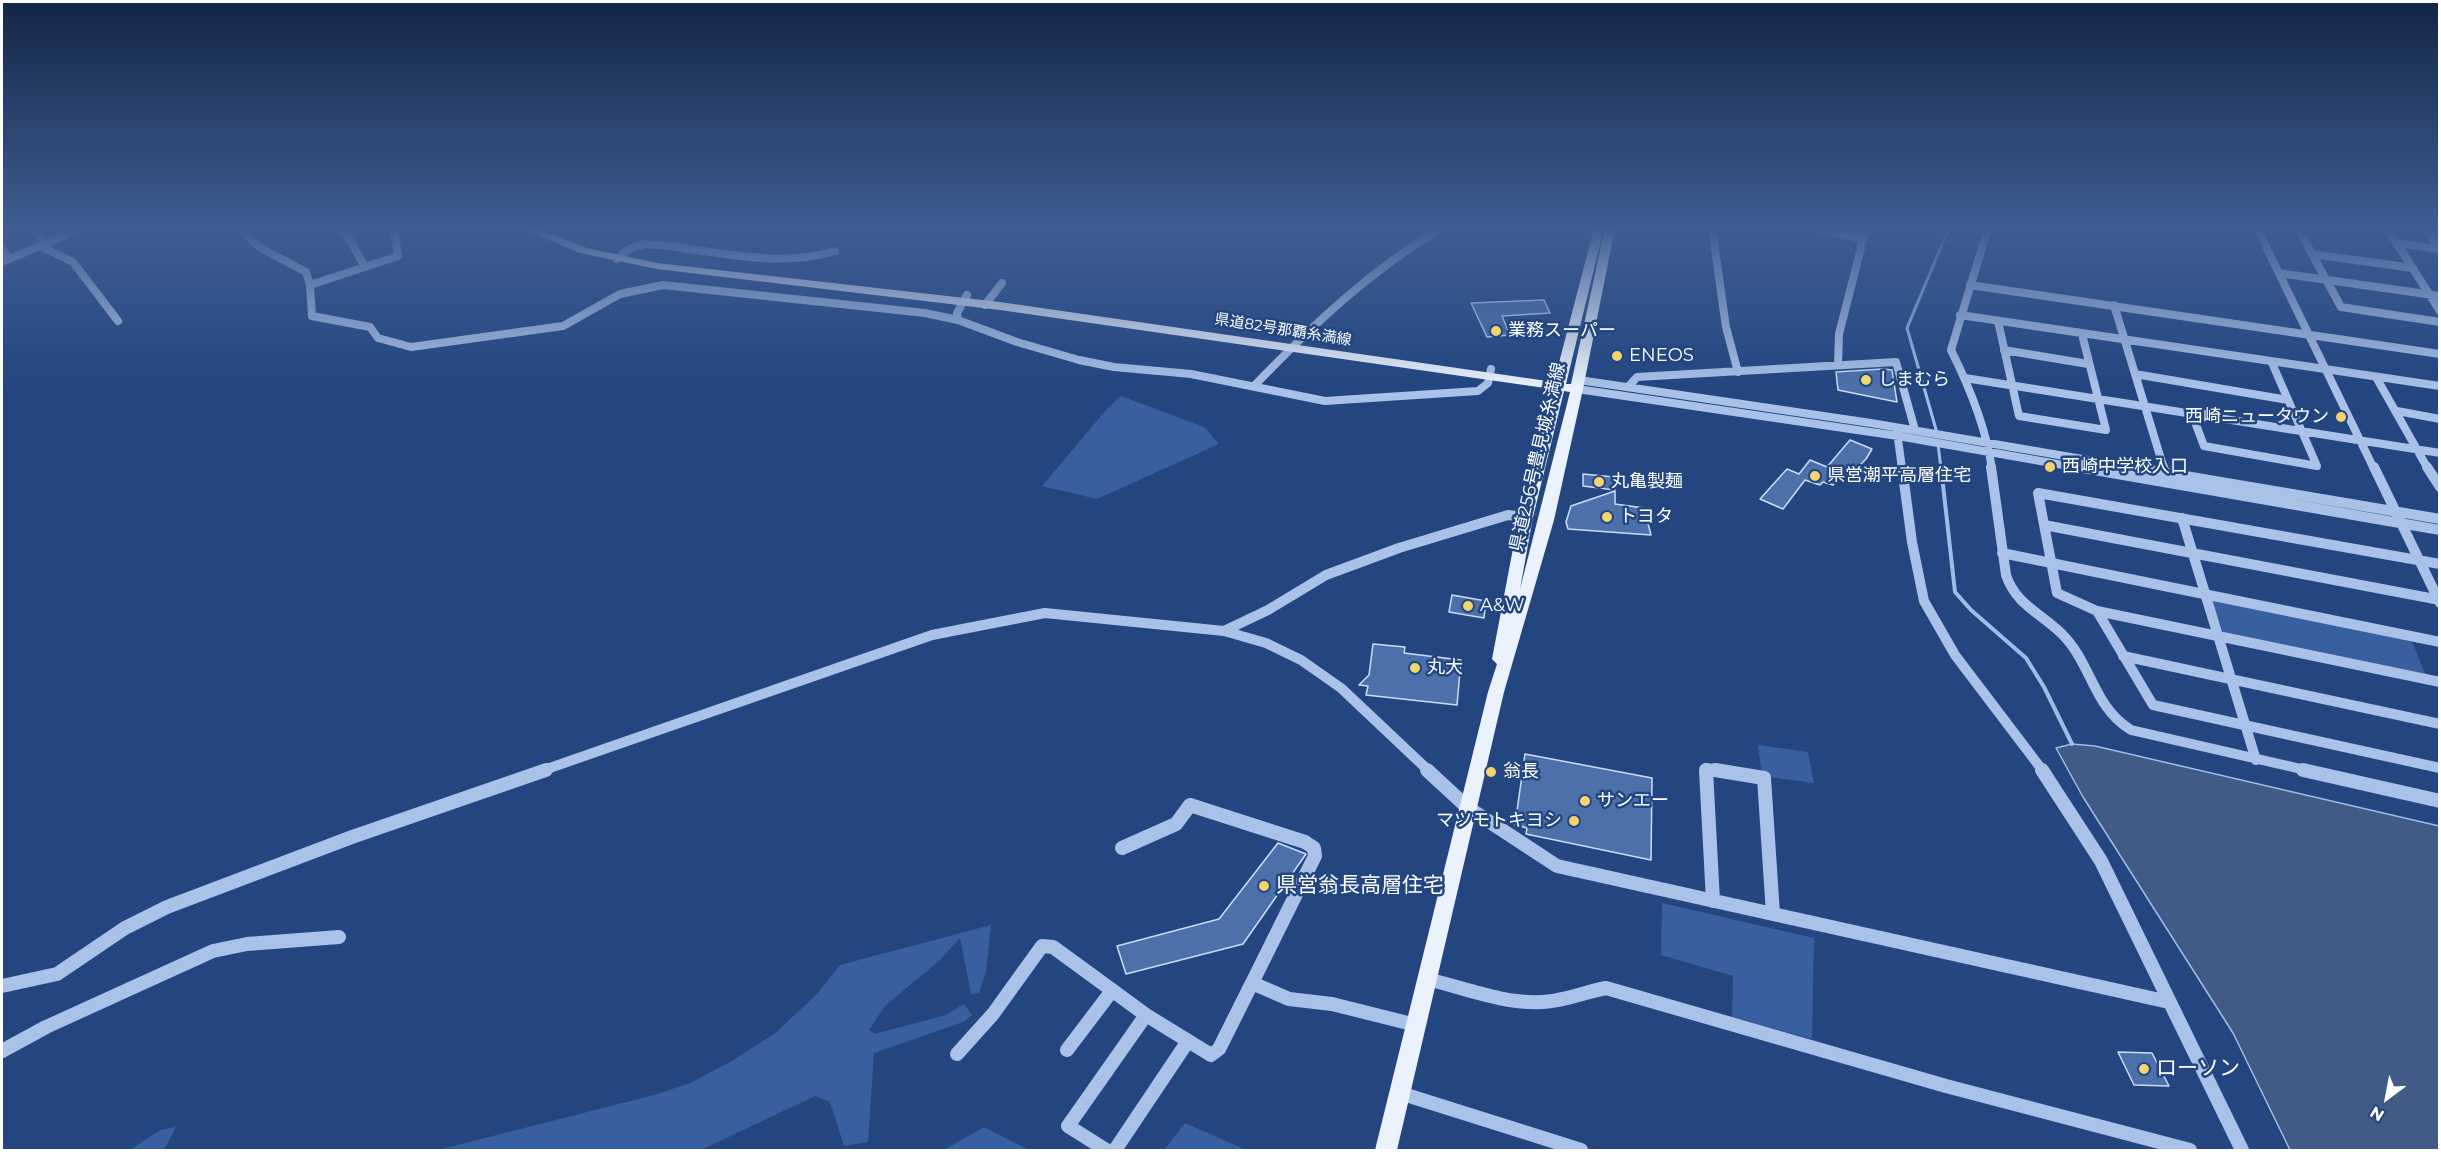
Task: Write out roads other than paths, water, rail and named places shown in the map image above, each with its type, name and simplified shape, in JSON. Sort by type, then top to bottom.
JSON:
[{"type":"main road","name":"県道82号那覇糸満線","points":[[832,282],[987,301],[1578,385]]},
{"type":"main road","name":"県道256号豊見城糸満線","points":[[1496,692],[1504,627],[1526,517],[1585,282]]},
{"type":"main road","name":"県道256号豊見城糸満線","points":[[1386,1150],[1496,692],[1517,631],[1549,518],[1599,282]]},
{"type":"street","points":[[88,282],[118,321]]},
{"type":"street","points":[[309,282],[312,316],[370,327],[378,338],[394,344],[411,346],[563,326],[620,294],[663,285],[925,312],[958,320],[1017,342],[1079,360],[1114,367],[1191,374],[1325,400],[1478,391],[1484,389],[1491,373]]},
{"type":"street","points":[[310,285],[320,282]]},
{"type":"street","points":[[1254,386],[1363,282]]},
{"type":"street","points":[[1720,282],[1726,327],[1738,372]]},
{"type":"street","points":[[1838,365],[1839,334],[1852,282]]},
{"type":"street","points":[[1971,282],[1951,350],[1965,378],[1988,447],[2002,553],[2010,590],[2017,600],[2056,627],[2072,645],[2112,719],[2131,730],[2439,801]]},
{"type":"street","points":[[2283,282],[2439,601]]},
{"type":"street","points":[[2328,282],[2341,307],[2439,322]]},
{"type":"street","points":[[2339,282],[2439,296]]},
{"type":"street","points":[[2422,282],[2439,311]]},
{"type":"street","points":[[987,301],[1002,283]]},
{"type":"street","points":[[1970,285],[2439,354]]},
{"type":"street","points":[[958,320],[957,313],[965,298]]},
{"type":"street","points":[[2114,305],[2165,473]]},
{"type":"street","points":[[1960,315],[2439,386]]},
{"type":"street","points":[[1998,321],[2019,416],[2106,430],[2082,333]]},
{"type":"street","points":[[2004,350],[2088,364]]},
{"type":"street","points":[[1628,387],[1637,377],[1896,362],[1919,434]]},
{"type":"street","points":[[2192,414],[2204,446],[2317,466],[2272,363]]},
{"type":"street","points":[[2135,374],[2288,400]]},
{"type":"street","points":[[1669,392],[1672,375]]},
{"type":"street","points":[[2376,377],[2397,411],[2415,450],[2439,487]]},
{"type":"street","points":[[1965,378],[2439,453]]},
{"type":"street","points":[[1578,385],[1628,387],[1669,392],[1897,432]]},
{"type":"street","points":[[1578,385],[1897,432],[1958,438],[1988,447],[2439,530]]},
{"type":"street","points":[[2397,411],[2439,419]]},
{"type":"street","points":[[1897,432],[1912,542],[1924,600],[1954,655],[2040,766],[2101,861],[2242,1150]]},
{"type":"street","points":[[1919,434],[1965,447],[1988,447],[2165,473],[2439,519]]},
{"type":"street","points":[[2439,564],[2038,492],[2057,593],[2097,611],[2439,682]]},
{"type":"street","points":[[1224,631],[1268,610],[1326,575],[1399,548],[1508,515],[1526,517]]},
{"type":"street","points":[[2182,518],[2256,760]]},
{"type":"street","points":[[2044,525],[2439,601]]},
{"type":"street","points":[[2002,553],[2439,642]]},
{"type":"street","points":[[2097,611],[2153,705],[2439,768]]},
{"type":"street","points":[[2,986],[57,974],[125,928],[168,907],[341,841],[932,635],[1045,613],[1224,631],[1266,643],[1301,660],[1324,674],[1467,807],[1557,866],[2169,1002]]},
{"type":"street","points":[[2123,656],[2439,724]]},
{"type":"street","points":[[1713,901],[1706,768],[1764,778],[1773,914]]},
{"type":"street","points":[[957,1054],[993,1014],[1042,946],[1053,947],[1111,992],[1211,1055],[1220,1049],[1315,856],[1314,848],[1305,842],[1190,804],[1176,824],[1122,848]]},
{"type":"street","points":[[2,1051],[46,1027],[213,951],[247,944],[339,937]]},
{"type":"street","points":[[1427,979],[1516,1001],[1561,1000],[1606,988],[1935,1082],[2190,1150]]},
{"type":"street","points":[[1252,983],[1289,999],[1332,1004],[1416,1025]]},
{"type":"street","points":[[1067,1050],[1111,992]]},
{"type":"street","points":[[1106,1150],[1068,1126],[1146,1015]]},
{"type":"street","points":[[1115,1150],[1188,1041]]},
{"type":"street","points":[[1400,1093],[1581,1150]]},
{"type":"waterway","points":[[1926,282],[1907,328],[1937,433]]},
{"type":"waterway","points":[[1938,444],[1941,469]]},
{"type":"waterway","points":[[1941,467],[1955,592],[1971,610],[2026,658],[2044,687],[2072,744]]},
{"type":"place","name":"業務スーパー","points":[[1496,331]]},
{"type":"place","name":"ENEOS","points":[[1617,356]]},
{"type":"place","name":"しまむら","points":[[1866,380]]},
{"type":"place","name":"西崎ニュータウン","points":[[2341,417]]},
{"type":"place","name":"西崎中学校入口","points":[[2050,467]]},
{"type":"place","name":"県営潮平高層住宅","points":[[1815,476]]},
{"type":"place","name":"丸亀製麺","points":[[1599,482]]},
{"type":"place","name":"トヨタ","points":[[1607,517]]},
{"type":"place","name":"A&W","points":[[1468,606]]},
{"type":"place","name":"丸大","points":[[1415,668]]},
{"type":"place","name":"翁長","points":[[1491,772]]},
{"type":"place","name":"サンエー","points":[[1585,801]]},
{"type":"place","name":"マツモトキヨシ","points":[[1574,821]]},
{"type":"place","name":"県営翁長高層住宅","points":[[1264,886]]},
{"type":"place","name":"ローソン","points":[[2144,1069]]}]
